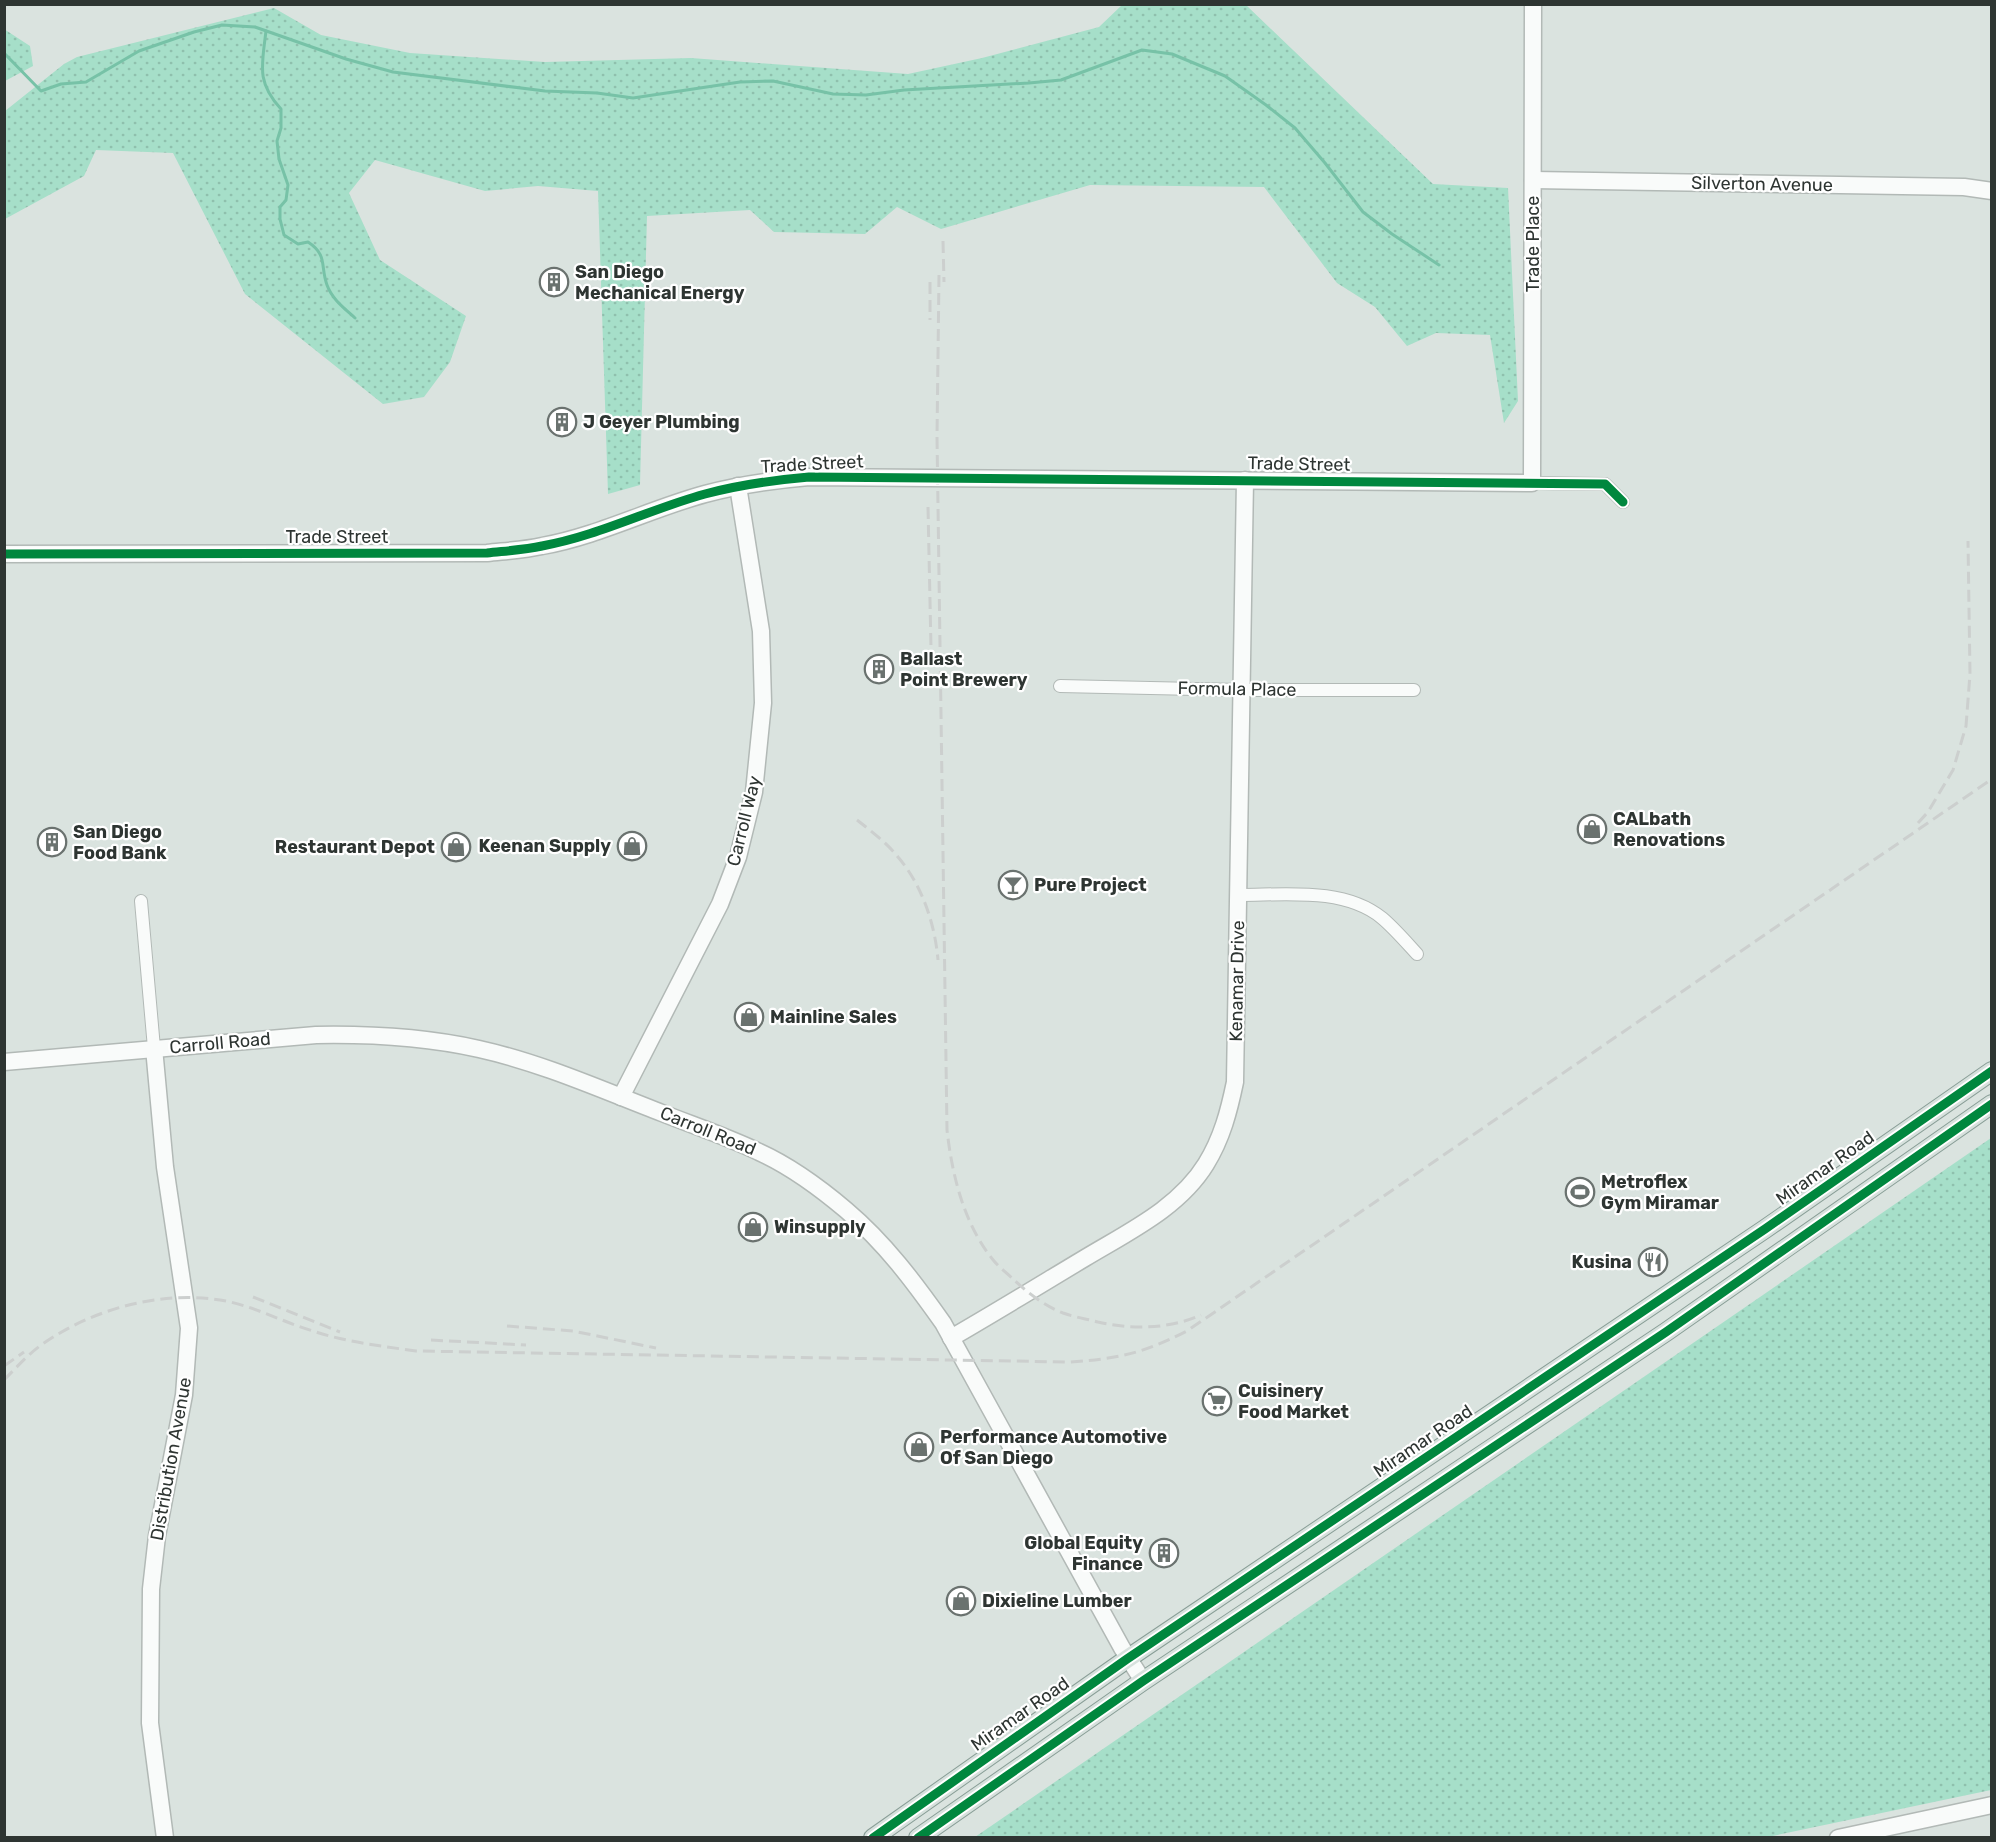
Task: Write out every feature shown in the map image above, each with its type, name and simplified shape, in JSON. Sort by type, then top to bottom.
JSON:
[{"type":"main road","name":"Miramar Road","points":[[873,1838],[1127,1659],[1765,1229],[1992,1071]]},
{"type":"main road","points":[[918,1838],[1143,1681],[1666,1332],[1992,1104]]},
{"type":"street","name":"Trade Place","points":[[1532,483],[1533,4]]},
{"type":"street","name":"Silverton Avenue","points":[[1533,180],[1955,187],[1992,191]]},
{"type":"street","name":"Trade Street","points":[[4,554],[487,553],[542,546],[576,537],[703,495],[738,486],[809,477],[1605,484],[1623,502]]},
{"type":"street","name":"Kenamar Drive","points":[[951,1338],[1153,1217],[1181,1195],[1206,1164],[1225,1127],[1235,1082],[1245,480]]},
{"type":"street","name":"Carroll Way","points":[[621,1097],[720,904],[738,857],[754,792],[763,703],[761,631],[738,486]]},
{"type":"street","name":"Formula Place","points":[[1060,686],[1241,690],[1413,690]]},
{"type":"street","points":[[1239,895],[1334,896],[1357,903],[1381,917],[1417,954]]},
{"type":"street","name":"Distribution Avenue","points":[[141,902],[165,1167],[189,1328],[184,1395],[157,1536],[151,1589],[150,1723],[165,1838]]},
{"type":"street","name":"Carroll Road","points":[[4,1062],[316,1035],[357,1034],[408,1037],[478,1049],[535,1064],[761,1152],[807,1180],[846,1210],[886,1248],[910,1276],[943,1323],[1127,1659],[1143,1681]]},
{"type":"street","points":[[1838,1838],[1992,1805]]},
{"type":"green space","points":[[1122,5],[1246,5],[1433,184],[1508,188],[1518,401],[1504,423],[1490,335],[1436,333],[1407,346],[1375,307],[1337,283],[1264,187],[1090,185],[941,229],[897,207],[865,234],[774,232],[750,210],[647,216],[640,485],[608,494],[598,191],[538,186],[485,191],[375,160],[349,193],[380,260],[466,316],[450,362],[424,397],[383,404],[245,294],[173,153],[96,150],[84,176],[5,219],[5,111],[64,64],[77,57],[274,8],[321,35],[410,53],[545,62],[691,58],[908,74],[982,58],[1099,27]]},
{"type":"green space","points":[[4,29],[30,46],[33,66],[5,81]]},
{"type":"green space","points":[[1991,1138],[1991,1790],[1763,1838],[975,1837]]},
{"type":"waterway","points":[[4,53],[41,91],[61,84],[86,82],[139,51],[194,32],[222,25],[255,27],[346,59],[393,72],[545,91],[597,93],[633,98],[740,82],[773,81],[833,94],[866,95],[904,90],[1029,83],[1061,80],[1142,50],[1172,54],[1225,76],[1266,105],[1295,128],[1363,212],[1439,265]]},
{"type":"waterway","points":[[266,31],[262,64],[264,81],[281,109],[281,128],[277,141],[279,159],[288,185],[286,200],[280,207],[284,235],[298,244],[308,242],[314,247],[321,256],[329,290],[355,318]]},
{"type":"railway","points":[[943,241],[944,282]]},
{"type":"railway","points":[[939,275],[937,437],[947,1130],[956,1182],[967,1216],[994,1261],[1025,1290],[1050,1307],[1067,1314],[1111,1325],[1137,1327],[1176,1323],[1201,1315]]},
{"type":"railway","points":[[930,282],[930,320]]},
{"type":"railway","points":[[928,507],[931,648]]},
{"type":"railway","points":[[1918,823],[1928,812],[1953,770],[1966,726],[1970,674],[1968,541]]},
{"type":"railway","points":[[4,1380],[39,1347],[83,1321],[125,1306],[169,1298],[226,1301],[325,1335],[416,1351],[1069,1362],[1117,1357],[1144,1350],[1187,1331],[1992,779]]},
{"type":"railway","points":[[857,820],[889,847],[914,880],[930,919],[938,960]]},
{"type":"railway","points":[[253,1297],[340,1332]]},
{"type":"railway","points":[[507,1326],[573,1331],[656,1348]]},
{"type":"railway","points":[[431,1340],[526,1345]]},
{"type":"railway","points":[[4,1366],[24,1352]]},
{"type":"cycle path","points":[[4,554],[487,553],[563,542],[718,491],[757,483],[809,477],[1605,484],[1623,502]]},
{"type":"cycle path","points":[[873,1838],[1127,1659],[1765,1229],[1992,1071]]},
{"type":"cycle path","points":[[918,1838],[1143,1681],[1666,1332],[1992,1104]]},
{"type":"place","name":"San Diego Mechanical Energy","points":[[554,282]]},
{"type":"place","name":"J Geyer Plumbing","points":[[562,422]]},
{"type":"place","name":"Ballast Point Brewery","points":[[879,669]]},
{"type":"place","name":"CALbath Renovations","points":[[1592,829]]},
{"type":"place","name":"San Diego Food Bank","points":[[52,842]]},
{"type":"place","name":"Keenan Supply","points":[[632,846]]},
{"type":"place","name":"Restaurant Depot","points":[[456,847]]},
{"type":"place","name":"Pure Project","points":[[1013,885]]},
{"type":"place","name":"Mainline Sales","points":[[749,1017]]},
{"type":"place","name":"Metroflex Gym Miramar","points":[[1580,1192]]},
{"type":"place","name":"Winsupply","points":[[753,1227]]},
{"type":"place","name":"Kusina","points":[[1653,1262]]},
{"type":"place","name":"Cuisinery Food Market","points":[[1217,1401]]},
{"type":"place","name":"Performance Automotive Of San Diego","points":[[919,1447]]},
{"type":"place","name":"Global Equity Finance","points":[[1164,1553]]},
{"type":"place","name":"Dixieline Lumber","points":[[961,1601]]}]
